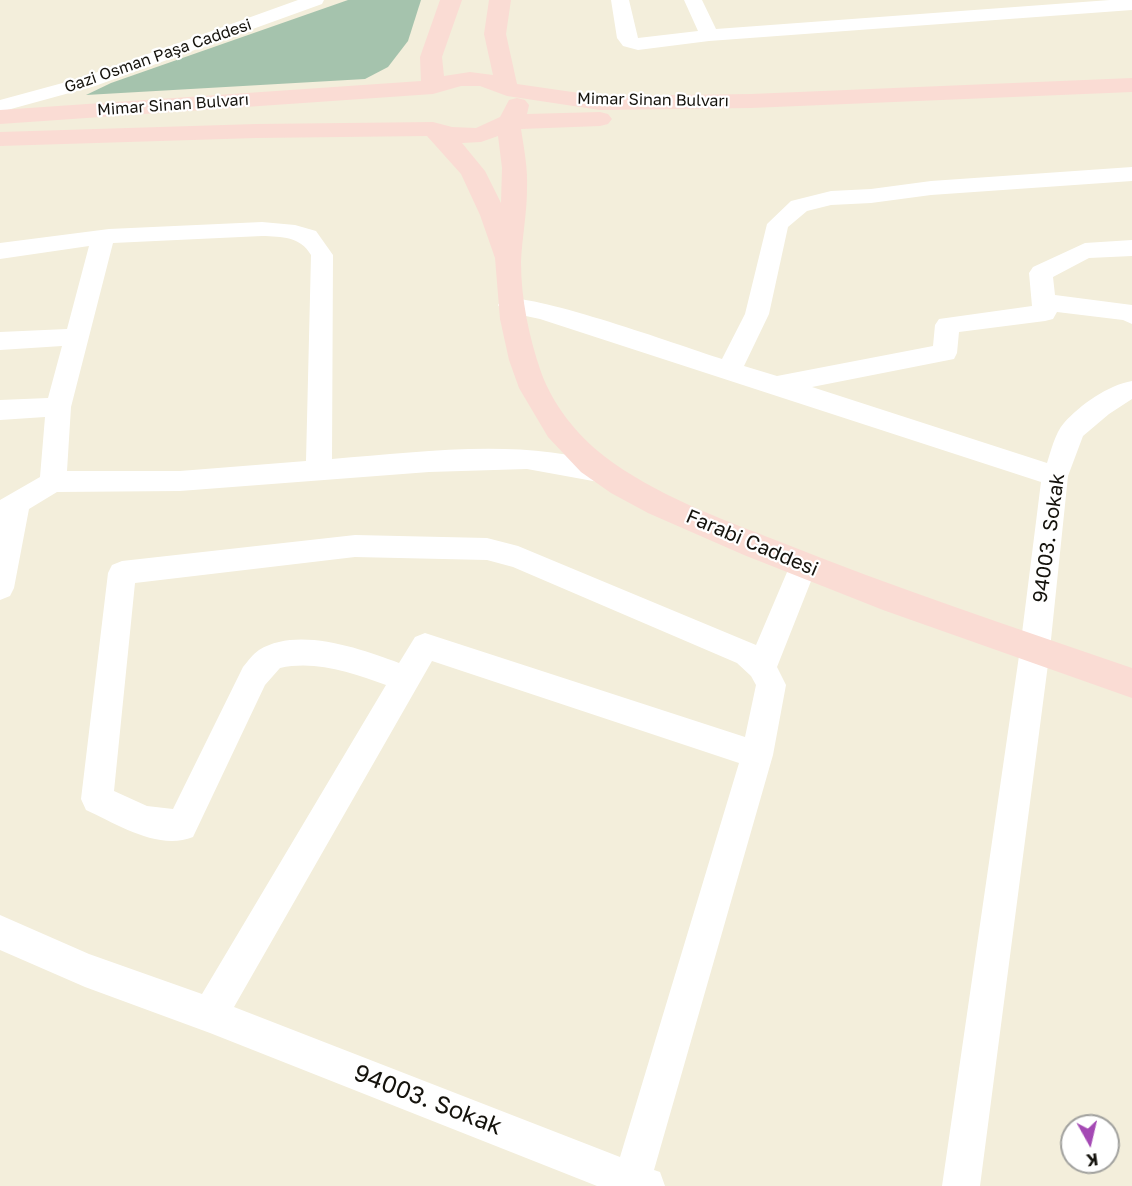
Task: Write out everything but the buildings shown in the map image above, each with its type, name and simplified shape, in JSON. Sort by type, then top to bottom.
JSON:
[{"type":"main road","points":[[451,0],[430,57],[433,87],[424,95],[419,104],[419,113],[424,122],[454,148],[473,170],[486,193],[508,264]]},
{"type":"main road","points":[[500,0],[495,34],[507,89],[514,96],[517,105],[515,114],[508,122],[515,173],[514,220],[508,264]]},
{"type":"main road","name":"Mimar Sinan Bulvarı","points":[[0,117],[433,87],[444,82],[472,78],[498,83],[507,89],[600,103],[751,101],[1132,85]]},
{"type":"main road","name":"Mimar Sinan Bulvarı","points":[[0,139],[256,131],[434,129],[448,134],[481,135],[496,130],[508,122],[1132,100]]},
{"type":"main road","name":"Farabi Caddesi","points":[[508,264],[510,305],[527,373],[550,421],[576,450],[604,473],[640,496],[803,566],[1132,683]]},
{"type":"street","name":"Gazi Osman Paşa Caddesi","points":[[0,106],[88,82],[315,0]]},
{"type":"street","points":[[620,0],[627,38],[630,42],[638,44],[709,35],[1015,6],[1132,4]]},
{"type":"street","points":[[693,0],[709,35]]},
{"type":"street","points":[[729,370],[757,314],[778,224],[799,206],[831,198],[871,196],[931,188],[1132,174]]},
{"type":"street","points":[[0,251],[103,237],[182,231],[255,229],[305,235],[314,240],[322,255],[320,469]]},
{"type":"street","points":[[53,482],[58,407],[103,237]]},
{"type":"street","points":[[777,385],[945,352],[947,325],[1045,313],[1041,273],[1085,251],[1132,248]]},
{"type":"street","points":[[1043,302],[1132,316]]},
{"type":"street","points":[[510,305],[543,311],[1055,476]]},
{"type":"street","points":[[0,341],[76,337]]},
{"type":"street","name":"94003. Sokak","points":[[961,1186],[1035,649],[1055,476],[1072,431],[1100,407],[1126,391],[1132,390]]},
{"type":"street","points":[[0,410],[58,407]]},
{"type":"street","points":[[0,588],[8,509],[53,482],[180,481],[320,469],[527,459],[604,473]]},
{"type":"street","points":[[406,679],[333,654],[273,657],[254,676],[182,826],[145,821],[97,799],[122,573],[355,546],[487,549],[518,557],[747,654],[762,667],[771,684],[757,755],[633,1184]]},
{"type":"street","points":[[762,667],[803,566]]},
{"type":"street","points":[[210,1015],[425,646],[757,755]]},
{"type":"street","name":"94003. Sokak","points":[[0,932],[84,970],[210,1015],[633,1184]]},
{"type":"green space","points":[[348,0],[421,0],[408,41],[388,67],[365,79],[86,95],[111,83]]}]
